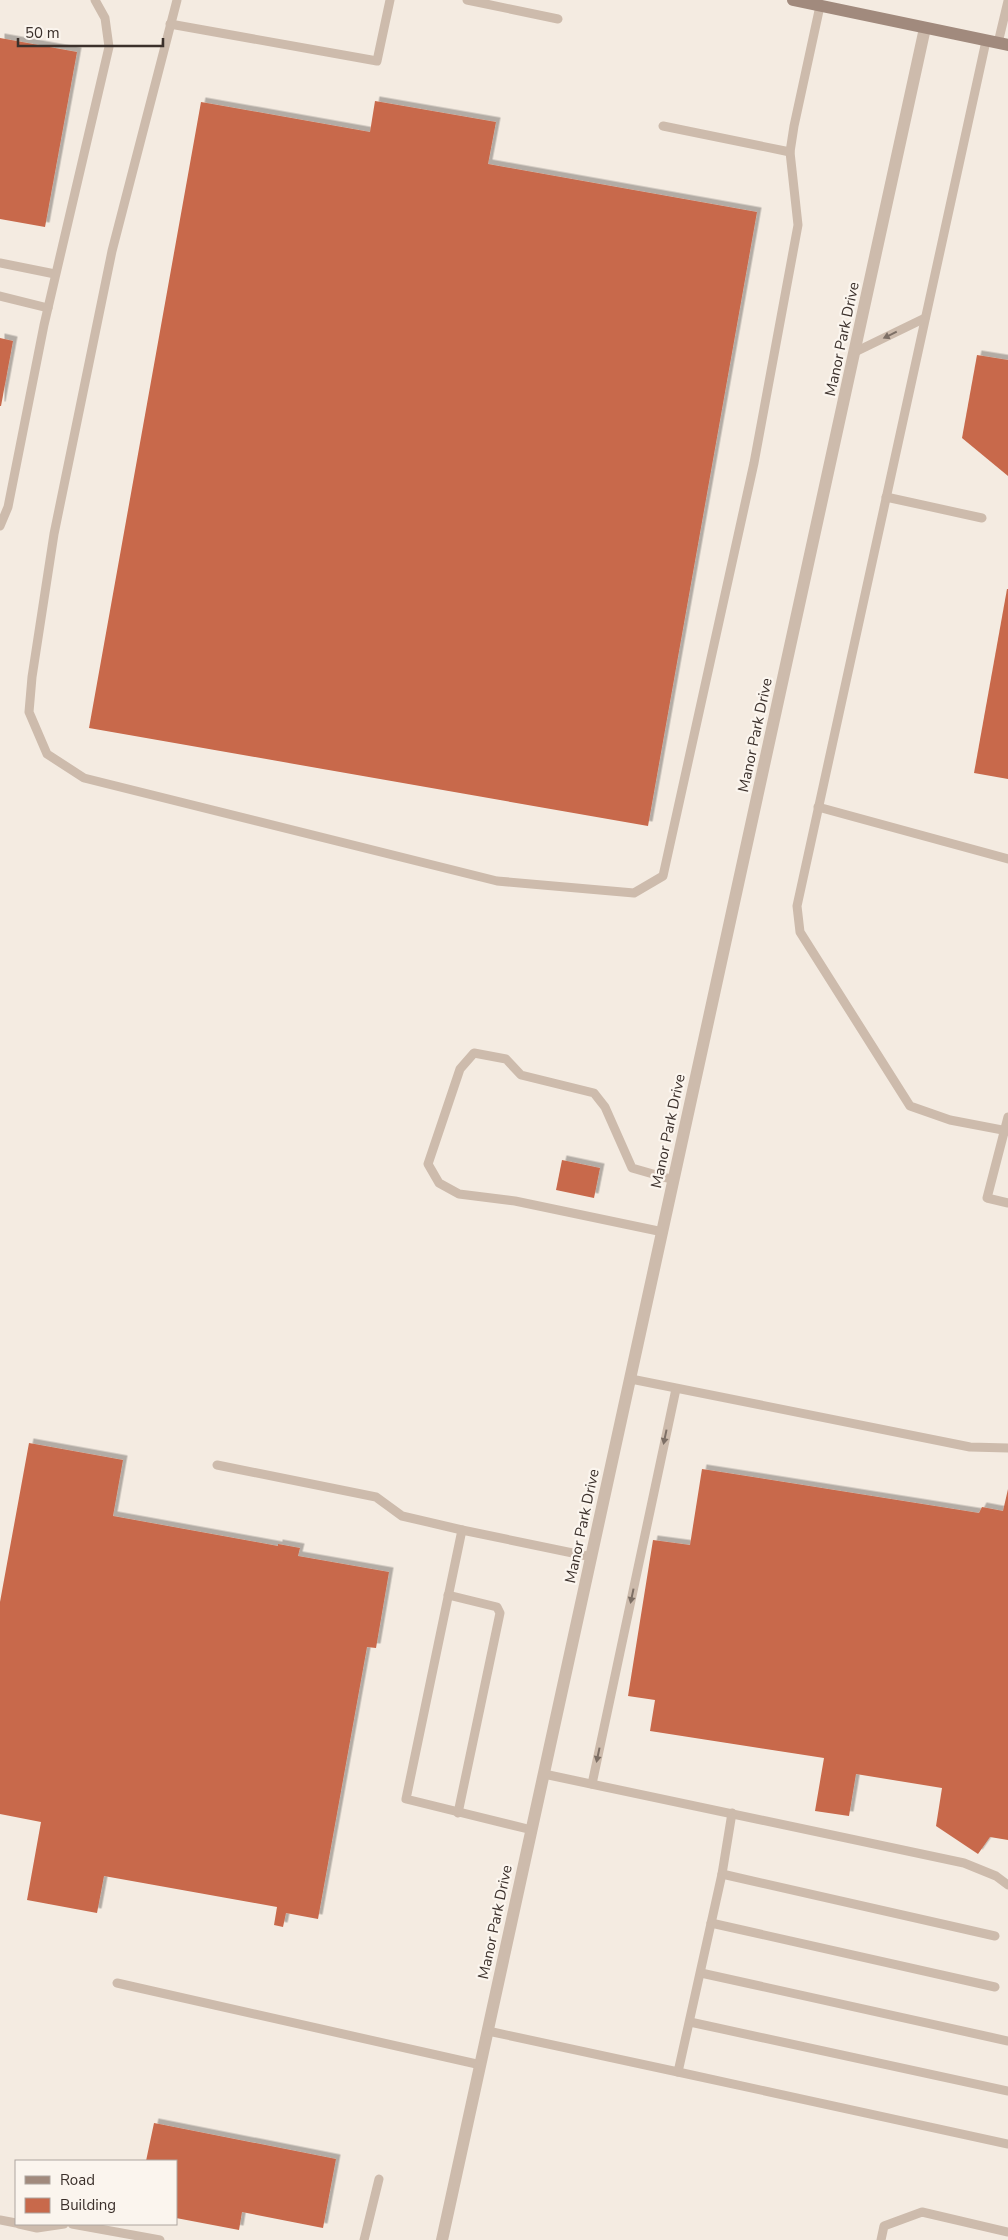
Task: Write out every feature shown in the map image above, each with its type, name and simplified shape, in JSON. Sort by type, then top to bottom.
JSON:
[{"type":"main road","points":[[793,0],[997,43]]},
{"type":"street","name":"Manor Park Drive","points":[[442,2240],[856,352],[925,28]]},
{"type":"lane","points":[[0,526],[8,506],[48,308],[109,47],[105,18],[95,0]]},
{"type":"lane","points":[[177,0],[112,250],[60,504],[33,668],[29,712],[47,754],[84,778],[497,881],[634,893],[663,876],[754,463],[798,224],[790,152],[820,6]]},
{"type":"lane","points":[[170,24],[376,61],[390,0]]},
{"type":"lane","points":[[467,0],[558,19]]},
{"type":"lane","points":[[1006,1131],[950,1120],[910,1106],[800,932],[797,906],[925,318],[1008,1]]},
{"type":"lane","points":[[663,126],[790,152]]},
{"type":"lane","points":[[0,262],[56,274]]},
{"type":"lane","points":[[0,296],[48,308]]},
{"type":"lane","points":[[856,352],[925,318]]},
{"type":"lane","points":[[886,497],[982,518]]},
{"type":"lane","points":[[818,807],[1008,859]]},
{"type":"lane","points":[[663,1232],[515,1201],[459,1194],[439,1183],[428,1164],[460,1069],[474,1053],[506,1059],[521,1075],[594,1093],[605,1107],[632,1168],[674,1180]]},
{"type":"lane","points":[[1008,1117],[1006,1131],[987,1198],[1008,1203]]},
{"type":"lane","points":[[631,1379],[970,1447],[1008,1448]]},
{"type":"lane","points":[[592,1784],[676,1389]]},
{"type":"lane","points":[[217,1465],[376,1498],[402,1516],[592,1557]]},
{"type":"lane","points":[[462,1530],[405,1796],[408,1801],[532,1830]]},
{"type":"lane","points":[[448,1595],[497,1607],[500,1613],[458,1813]]},
{"type":"lane","points":[[544,1774],[964,1863],[996,1876],[1008,1885]]},
{"type":"lane","points":[[678,2072],[722,1874],[732,1813]]},
{"type":"lane","points":[[722,1874],[995,1936]]},
{"type":"lane","points":[[711,1923],[995,1987]]},
{"type":"lane","points":[[701,1973],[1008,2041]]},
{"type":"lane","points":[[117,1983],[481,2065]]},
{"type":"lane","points":[[690,2022],[1008,2091]]},
{"type":"lane","points":[[488,2031],[1008,2144]]},
{"type":"lane","points":[[364,2240],[379,2179]]},
{"type":"lane","points":[[881,2240],[884,2226],[922,2212],[1008,2232]]},
{"type":"lane","points":[[0,2220],[15,2222]]},
{"type":"lane","points":[[26,2225],[37,2228],[57,2225]]},
{"type":"lane","points":[[78,2225],[160,2240]]},
{"type":"building","points":[[0,38],[77,52],[45,227],[0,219]]},
{"type":"building","points":[[375,101],[496,122],[488,164],[757,212],[648,826],[89,728],[201,102],[370,132]]},
{"type":"building","points":[[0,338],[13,341],[1,406],[0,406]]},
{"type":"building","points":[[977,355],[1008,360],[1008,476],[962,438]]},
{"type":"building","points":[[1008,589],[1008,779],[974,773]]},
{"type":"building","points":[[562,1160],[600,1168],[594,1198],[556,1190]]},
{"type":"building","points":[[29,1443],[123,1460],[113,1516],[278,1546],[278,1544],[300,1548],[298,1556],[389,1572],[376,1648],[367,1647],[318,1919],[286,1913],[283,1927],[274,1925],[277,1907],[104,1876],[97,1913],[27,1900],[41,1822],[0,1814],[0,1602]]},
{"type":"building","points":[[702,1469],[979,1513],[982,1507],[1003,1511],[1008,1489],[1008,1840],[990,1837],[978,1854],[936,1826],[942,1788],[856,1774],[849,1816],[815,1811],[824,1758],[650,1731],[655,1700],[628,1696],[653,1540],[690,1545]]},
{"type":"building","points":[[154,2123],[336,2159],[323,2228],[242,2212],[239,2230],[178,2218],[178,2160],[146,2160]]}]
